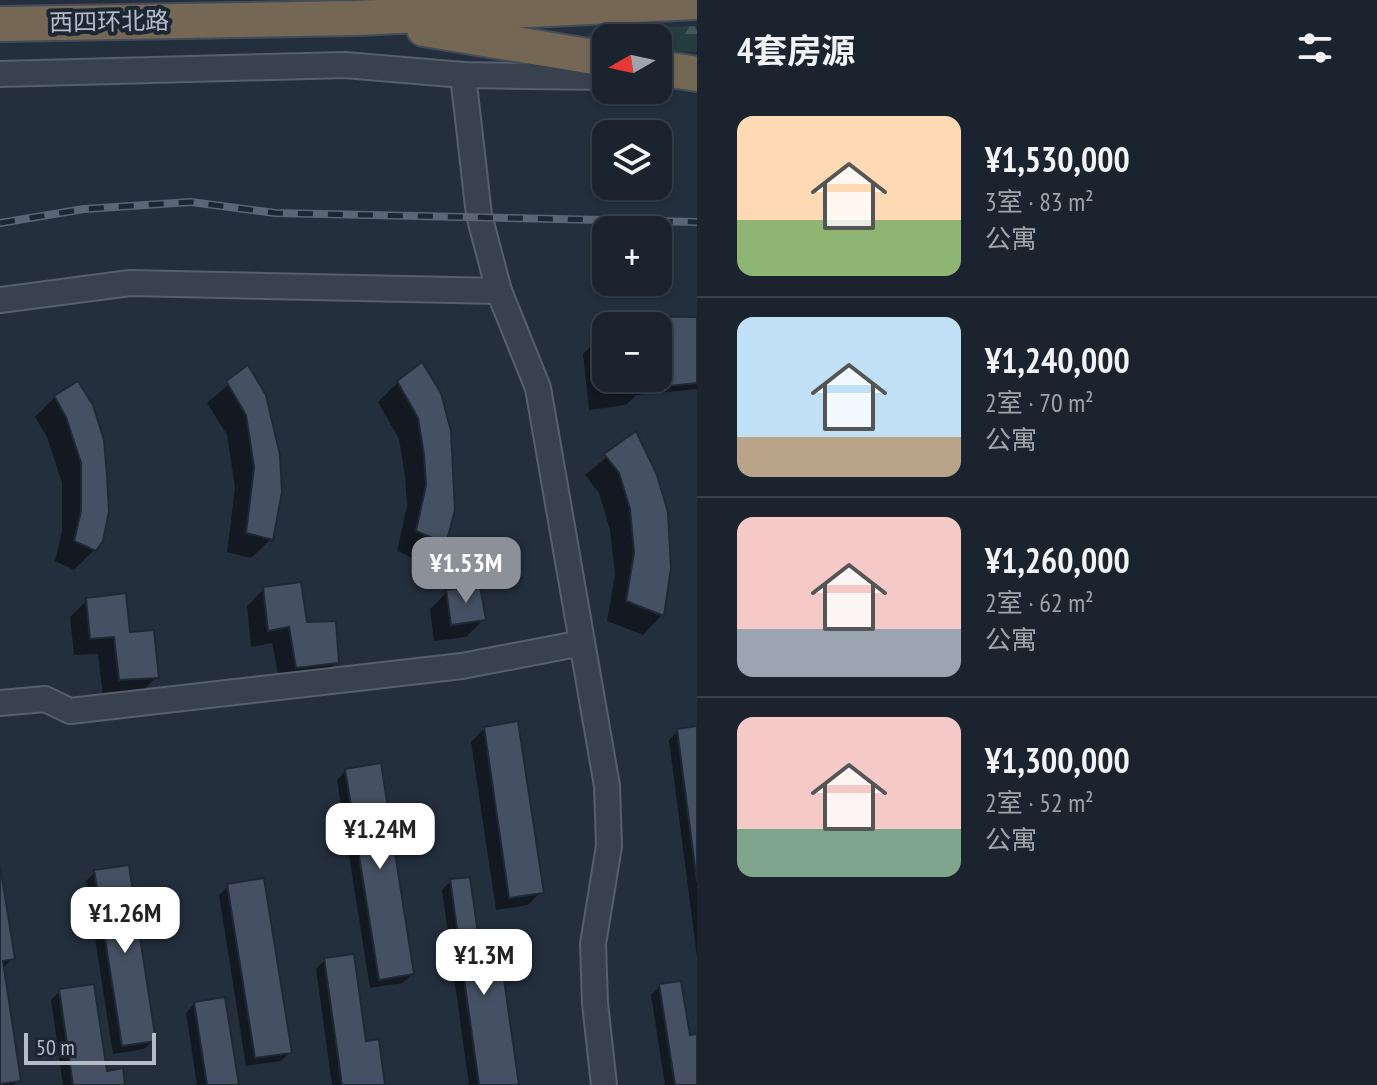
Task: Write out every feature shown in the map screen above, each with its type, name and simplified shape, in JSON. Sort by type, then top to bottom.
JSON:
[{"type":"highway","name":"西四环北路","points":[[0,24],[357,18],[697,2]]},
{"type":"highway","points":[[357,18],[592,57]]},
{"type":"highway","points":[[672,71],[697,76]]},
{"type":"street","name":"西四环北路","points":[[0,74],[345,65],[463,75],[592,77]]},
{"type":"street","points":[[463,75],[479,215],[499,291],[538,388],[607,786],[609,846],[593,944],[595,1003],[604,1085]]},
{"type":"street","points":[[672,77],[697,76]]},
{"type":"street","points":[[0,300],[130,283],[499,291]]},
{"type":"street","points":[[0,703],[45,699],[70,711],[462,666],[582,643]]},
{"type":"green space","points":[[697,26],[697,52],[672,51],[672,27]]},
{"type":"building","points":[[672,317],[697,317],[697,383],[672,386]]},
{"type":"building","points":[[422,362],[441,393],[451,431],[455,510],[446,544],[416,531],[426,485],[424,455],[418,418],[397,381]]},
{"type":"building","points":[[248,365],[266,395],[280,455],[282,492],[273,540],[246,533],[254,467],[246,415],[226,381]]},
{"type":"building","points":[[78,381],[93,405],[104,440],[109,511],[103,541],[96,551],[74,541],[81,511],[81,463],[66,417],[54,396]]},
{"type":"building","points":[[636,431],[657,475],[668,512],[671,568],[664,616],[626,601],[634,553],[630,509],[619,473],[604,454]]},
{"type":"building","points":[[301,582],[307,622],[336,621],[339,663],[296,668],[289,627],[268,631],[263,587]]},
{"type":"building","points":[[480,586],[486,620],[451,625],[446,590]]},
{"type":"building","points":[[126,593],[130,632],[154,630],[159,678],[119,680],[114,637],[90,639],[86,598]]},
{"type":"building","points":[[518,721],[544,893],[509,898],[484,727]]},
{"type":"building","points":[[697,726],[697,882],[677,729]]},
{"type":"building","points":[[381,763],[414,974],[379,980],[345,769]]},
{"type":"building","points":[[0,865],[15,959],[3,961],[21,1081],[0,1084]]},
{"type":"building","points":[[129,865],[156,1041],[122,1046],[94,870]]},
{"type":"building","points":[[470,877],[482,961],[501,958],[519,1085],[479,1085],[450,879]]},
{"type":"building","points":[[264,878],[292,1053],[255,1058],[227,884]]},
{"type":"building","points":[[354,954],[366,1041],[379,1039],[385,1085],[342,1085],[324,958]]},
{"type":"building","points":[[681,981],[690,1035],[697,1034],[697,1085],[675,1085],[659,984]]},
{"type":"building","points":[[94,984],[107,1071],[123,1068],[125,1085],[73,1085],[59,989]]},
{"type":"building","points":[[225,997],[239,1085],[207,1085],[194,1002]]},
{"type":"railway","points":[[0,223],[84,209],[191,202],[275,213],[697,222]]}]
